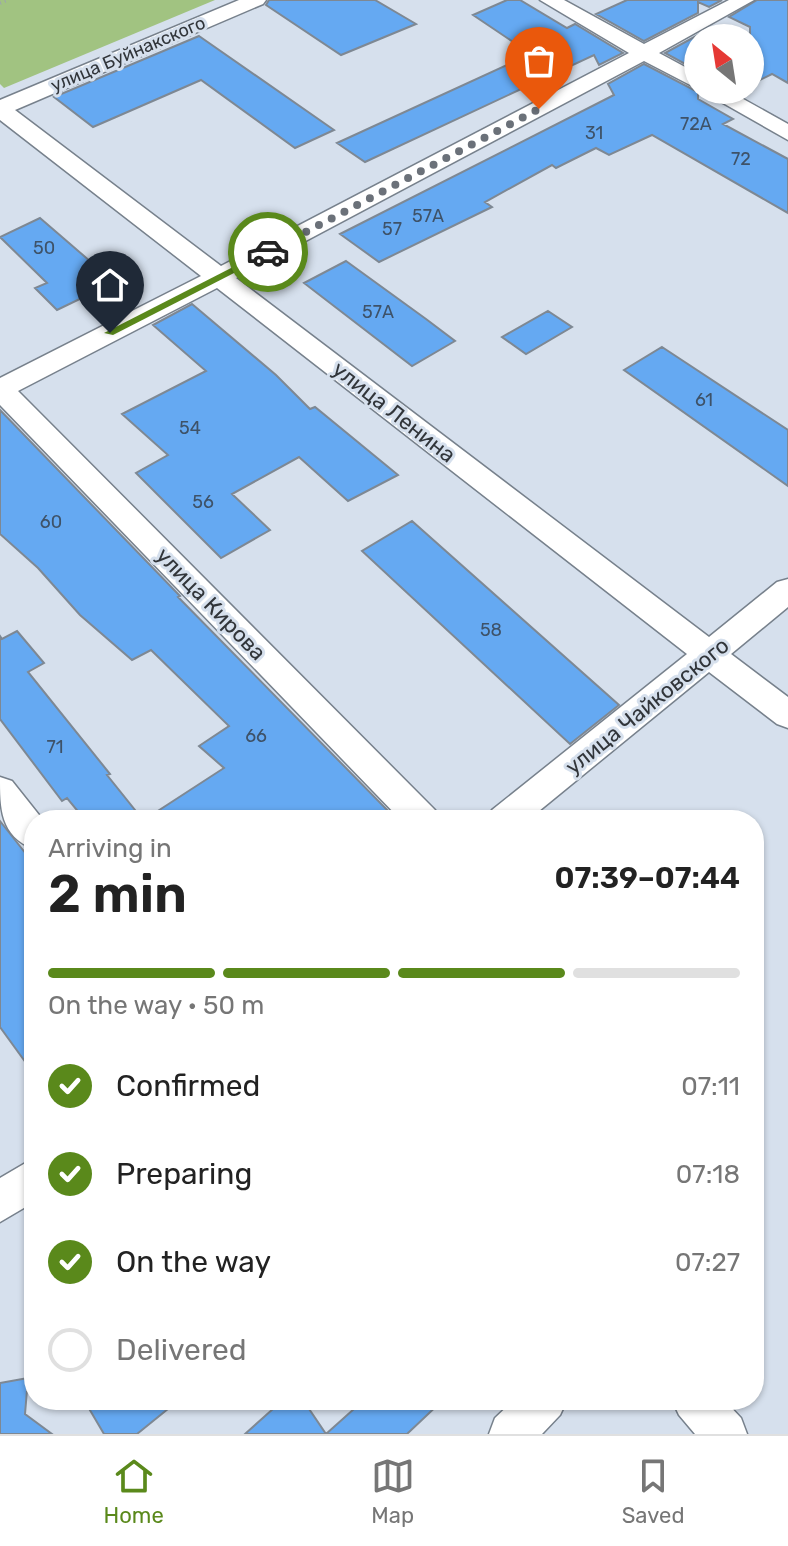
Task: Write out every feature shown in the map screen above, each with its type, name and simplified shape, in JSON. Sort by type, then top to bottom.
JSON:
[{"type":"street","name":"улица Буйнакского","points":[[0,108],[256,0]]},
{"type":"street","points":[[550,0],[684,75]]},
{"type":"street","points":[[0,389],[744,0]]},
{"type":"street","points":[[736,104],[788,133]]},
{"type":"street","name":"улица Ленина","points":[[0,108],[788,715]]},
{"type":"street","name":"улица Кирова","points":[[0,389],[413,810]]},
{"type":"street","name":"улица Чайковского","points":[[516,810],[788,590]]},
{"type":"street","points":[[0,791],[24,821]]},
{"type":"street","points":[[0,1202],[24,1185]]},
{"type":"street","points":[[511,1434],[535,1410]]},
{"type":"street","points":[[703,1410],[725,1434]]},
{"type":"path","points":[[0,3],[7,0]]},
{"type":"green space","points":[[0,0],[215,0],[4,88],[0,84]]},
{"type":"building","points":[[269,0],[375,0],[416,24],[341,55],[266,5]]},
{"type":"building","points":[[507,0],[520,0],[567,28],[575,24],[623,53],[599,65],[594,55],[365,162],[337,143],[531,54],[473,15]]},
{"type":"building","points":[[627,0],[722,0],[709,7],[698,2],[698,13],[644,41],[596,14]]},
{"type":"building","points":[[757,0],[788,0],[788,83],[772,74],[764,78],[764,24],[744,24],[729,17]]},
{"type":"building","points":[[199,36],[334,130],[295,148],[201,80],[93,127],[54,97]]},
{"type":"building","points":[[684,43],[684,63],[665,53]]},
{"type":"building","points":[[644,64],[684,85],[684,104],[707,104],[733,119],[723,124],[788,159],[788,213],[652,135],[609,155],[596,148],[556,168],[552,165],[485,202],[492,207],[379,262],[340,234],[614,95],[608,84]]},
{"type":"building","points":[[40,218],[117,281],[57,310],[35,288],[47,283],[0,237]]},
{"type":"building","points":[[346,261],[455,341],[412,366],[304,283]]},
{"type":"building","points":[[192,304],[276,375],[310,409],[315,407],[398,475],[348,501],[299,457],[232,494],[270,530],[221,558],[136,473],[168,455],[122,414],[206,371],[153,325]]},
{"type":"building","points":[[548,311],[572,327],[526,354],[502,337]]},
{"type":"building","points":[[662,347],[788,430],[788,486],[624,370]]},
{"type":"building","points":[[0,410],[387,810],[159,810],[224,768],[199,746],[229,726],[151,650],[132,660],[80,615],[38,568],[0,534]]},
{"type":"building","points":[[412,521],[619,705],[570,744],[362,551]]},
{"type":"building","points":[[17,631],[44,663],[28,672],[135,810],[77,810],[67,798],[62,801],[0,719],[0,636],[2,639]]},
{"type":"building","points":[[0,821],[24,851],[24,1060],[0,1027]]},
{"type":"building","points":[[24,1379],[25,1414],[52,1434],[0,1434],[0,1383]]},
{"type":"building","points":[[90,1410],[167,1410],[137,1434],[104,1434]]},
{"type":"building","points":[[272,1410],[310,1410],[326,1434],[245,1434]]},
{"type":"building","points":[[353,1410],[432,1410],[407,1434],[326,1434]]},
{"type":"way so far","points":[[268,252],[539,109]]},
{"type":"route","points":[[110,333],[268,252]]}]
